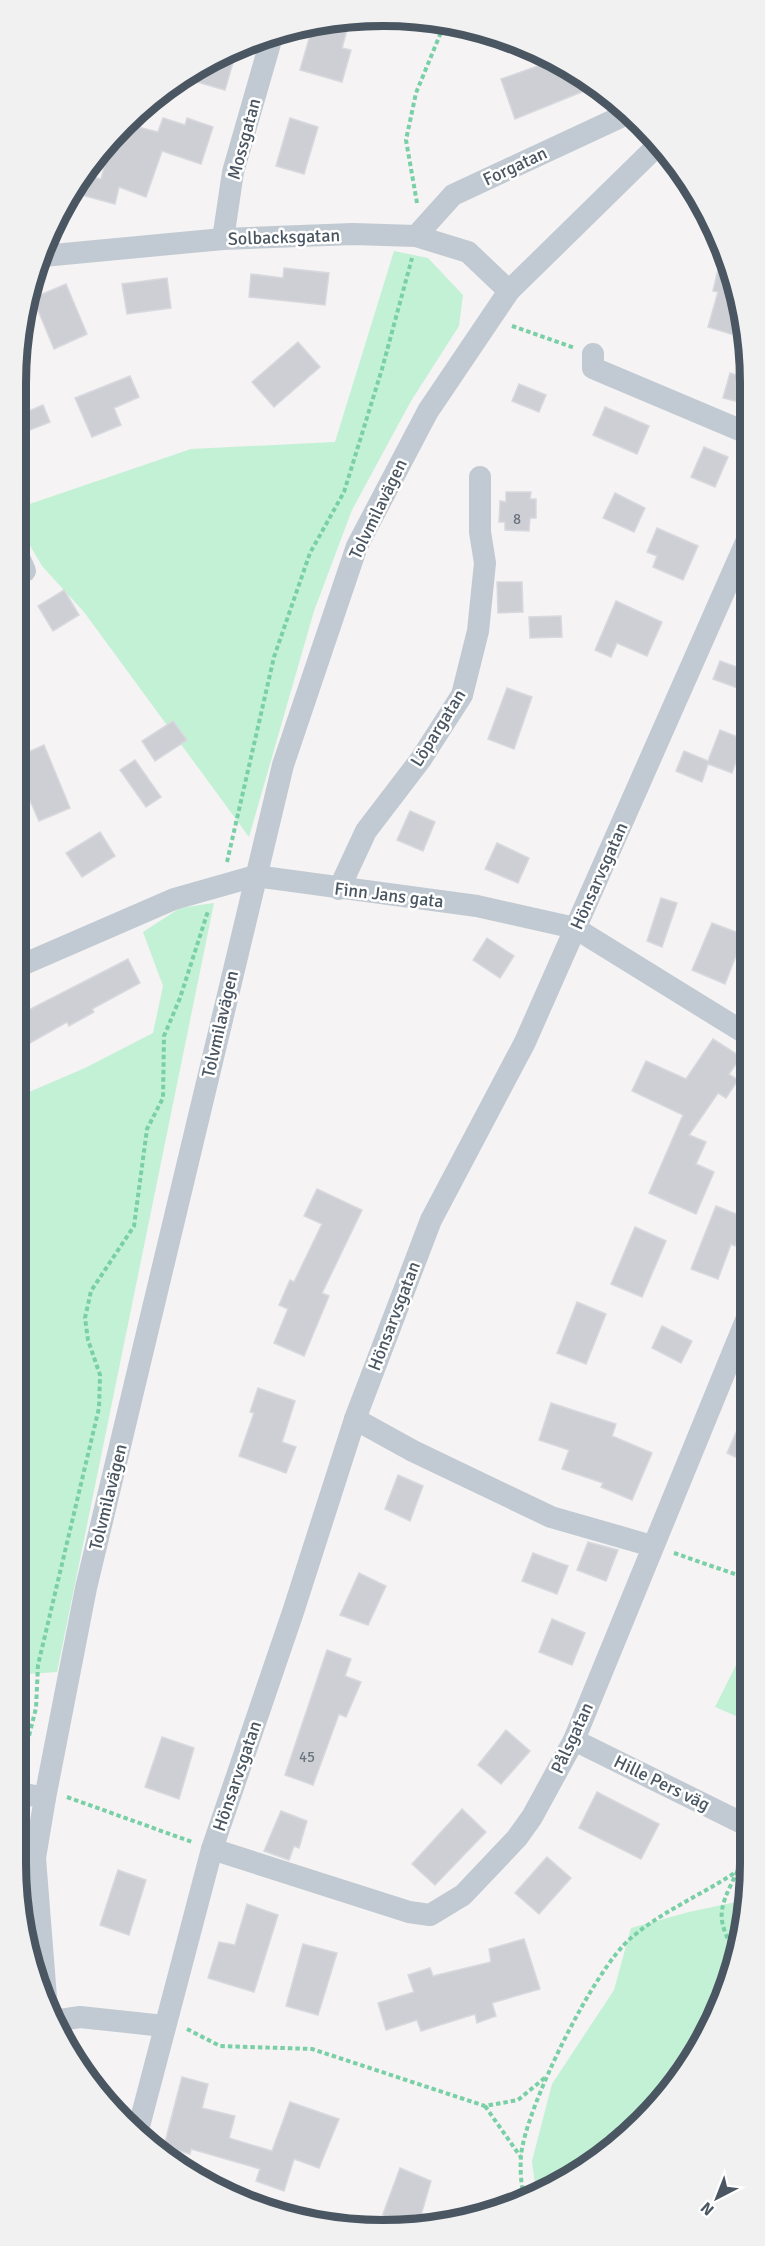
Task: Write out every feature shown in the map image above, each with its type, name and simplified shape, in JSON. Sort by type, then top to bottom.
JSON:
[{"type":"street","name":"Mossgatan","points":[[223,239],[233,172],[270,43]]},
{"type":"street","name":"Forgatan","points":[[416,237],[453,195],[621,117]]},
{"type":"street","name":"Tolvmilavägen","points":[[44,1976],[35,1858],[86,1588],[283,765],[357,546],[428,411],[509,291],[653,150]]},
{"type":"street","name":"Solbacksgatan","points":[[49,255],[223,239],[353,234],[416,237],[468,252],[509,291]]},
{"type":"street","points":[[593,354],[593,368],[740,430]]},
{"type":"street","name":"Löpargatan","points":[[339,889],[366,831],[421,759],[462,694],[478,631],[485,564],[480,532],[480,477]]},
{"type":"street","name":"Hönsarvsgatan","points":[[139,2125],[212,1850],[290,1623],[355,1419],[431,1220],[525,1042],[740,556]]},
{"type":"street","name":"Finn Jans gata","points":[[26,963],[174,898],[255,876],[477,906],[575,928],[740,1030]]},
{"type":"street","name":"Pålsgatan","points":[[212,1850],[409,1912],[429,1914],[463,1895],[517,1838],[532,1817],[574,1740],[740,1335]]},
{"type":"street","points":[[355,1419],[413,1451],[551,1517],[652,1546]]},
{"type":"street","name":"Hille Pers väg","points":[[574,1740],[740,1822]]},
{"type":"street","points":[[26,1793],[46,1794]]},
{"type":"street","points":[[62,2020],[80,2018],[165,2023]]},
{"type":"path","points":[[494,312],[514,328],[593,354]]},
{"type":"path","points":[[652,1546],[740,1576]]},
{"type":"path","points":[[46,1794],[212,1850]]},
{"type":"path","points":[[730,1944],[721,1925],[721,1904],[738,1872]]},
{"type":"path","points":[[524,2191],[521,2156],[531,2116],[548,2075],[598,1976],[629,1939],[667,1911],[738,1872]]},
{"type":"path","points":[[165,2023],[220,2046],[312,2049],[485,2106],[518,2100],[548,2075]]},
{"type":"path","points":[[485,2106],[521,2156]]},
{"type":"green space","points":[[394,251],[428,258],[463,295],[459,326],[411,401],[352,510],[314,611],[249,837],[84,612],[42,566],[26,539],[26,505],[191,449],[335,442]]},
{"type":"green space","points":[[214,903],[57,1672],[28,1674],[26,1667],[26,1093],[85,1068],[153,1033],[163,986],[143,932],[180,908]]},
{"type":"green space","points":[[740,1657],[740,1718],[715,1707]]},
{"type":"green space","points":[[737,1902],[733,1933],[721,1978],[692,2042],[666,2081],[618,2132],[581,2160],[535,2186],[532,2161],[552,2084],[614,1990],[631,1928]]},
{"type":"building","points":[[348,27],[342,48],[351,50],[342,82],[300,70],[311,33]]},
{"type":"building","points":[[234,58],[225,90],[192,81]]},
{"type":"building","points":[[544,64],[587,90],[515,119],[501,79]]},
{"type":"building","points":[[163,118],[185,125],[187,118],[213,127],[201,164],[162,151],[146,197],[119,187],[115,204],[79,194],[91,177],[101,179],[108,155],[134,126],[158,132]]},
{"type":"building","points":[[290,118],[318,127],[304,174],[276,166]]},
{"type":"building","points":[[719,264],[733,313],[736,336],[708,327],[718,292],[713,291]]},
{"type":"building","points":[[284,268],[329,273],[325,305],[249,297],[251,274],[283,278]]},
{"type":"building","points":[[167,278],[171,308],[127,314],[122,284]]},
{"type":"building","points":[[66,284],[87,334],[54,349],[35,302],[36,297]]},
{"type":"building","points":[[298,342],[320,367],[274,407],[252,382]]},
{"type":"building","points":[[730,373],[740,376],[740,402],[723,398]]},
{"type":"building","points":[[130,376],[139,397],[114,408],[121,425],[92,437],[75,398]]},
{"type":"building","points":[[519,384],[546,395],[539,412],[512,401]]},
{"type":"building","points":[[26,403],[29,411],[43,405],[50,422],[26,432]]},
{"type":"building","points":[[605,407],[649,426],[637,454],[593,435]]},
{"type":"building","points":[[704,447],[728,457],[715,487],[691,477]]},
{"type":"building","points":[[506,492],[531,492],[530,499],[536,499],[536,518],[530,518],[529,531],[505,530],[505,522],[499,522],[500,501],[506,502]]},
{"type":"building","points":[[615,493],[645,508],[634,532],[603,518]]},
{"type":"building","points":[[657,528],[698,546],[683,580],[653,567],[657,556],[647,552]]},
{"type":"building","points":[[497,582],[522,582],[523,612],[498,613]]},
{"type":"building","points":[[64,590],[79,615],[53,631],[38,606]]},
{"type":"building","points":[[616,601],[662,622],[647,656],[617,643],[611,657],[595,650]]},
{"type":"building","points":[[561,616],[562,637],[530,638],[529,617]]},
{"type":"building","points":[[720,661],[740,668],[740,689],[713,679]]},
{"type":"building","points":[[507,688],[532,697],[514,749],[488,739]]},
{"type":"building","points":[[173,721],[187,740],[155,761],[142,741]]},
{"type":"building","points":[[720,730],[740,738],[740,757],[738,756],[732,773],[708,764],[702,782],[676,771],[684,751],[708,761]]},
{"type":"building","points":[[44,745],[70,808],[39,821],[26,791],[26,753]]},
{"type":"building","points":[[135,760],[161,797],[146,807],[120,770]]},
{"type":"building","points":[[410,811],[435,822],[423,851],[397,840]]},
{"type":"building","points":[[100,832],[115,856],[82,877],[66,853]]},
{"type":"building","points":[[497,843],[529,858],[518,883],[485,869]]},
{"type":"building","points":[[661,898],[677,903],[662,947],[647,941]]},
{"type":"building","points":[[712,923],[740,934],[740,945],[725,984],[692,970]]},
{"type":"building","points":[[487,938],[514,956],[500,978],[473,960]]},
{"type":"building","points":[[128,959],[140,983],[92,1009],[94,1012],[69,1026],[67,1022],[26,1045],[26,1011]]},
{"type":"building","points":[[713,1039],[740,1056],[729,1074],[738,1080],[726,1098],[718,1093],[689,1135],[706,1142],[696,1164],[714,1172],[696,1214],[649,1193],[683,1115],[632,1091],[646,1061],[686,1079]]},
{"type":"building","points":[[317,1189],[362,1210],[322,1293],[329,1296],[304,1356],[274,1343],[288,1309],[279,1305],[290,1280],[294,1282],[322,1224],[304,1216]]},
{"type":"building","points":[[716,1206],[740,1216],[740,1233],[735,1246],[731,1244],[718,1279],[691,1269]]},
{"type":"building","points":[[635,1227],[666,1241],[642,1297],[611,1284]]},
{"type":"building","points":[[577,1302],[606,1314],[586,1364],[557,1353]]},
{"type":"building","points":[[662,1326],[692,1341],[681,1363],[652,1348]]},
{"type":"building","points":[[258,1388],[295,1401],[282,1442],[296,1447],[286,1473],[239,1456],[254,1413],[250,1412]]},
{"type":"building","points":[[551,1403],[616,1424],[612,1436],[652,1453],[632,1500],[601,1487],[603,1483],[562,1469],[569,1450],[539,1440]]},
{"type":"building","points":[[740,1423],[740,1459],[727,1453]]},
{"type":"building","points":[[398,1475],[423,1486],[410,1521],[385,1509]]},
{"type":"building","points":[[588,1542],[618,1550],[606,1581],[577,1570]]},
{"type":"building","points":[[533,1553],[568,1566],[557,1594],[522,1581]]},
{"type":"building","points":[[359,1573],[386,1586],[368,1625],[340,1615]]},
{"type":"building","points":[[552,1619],[585,1633],[572,1665],[539,1652]]},
{"type":"building","points":[[327,1650],[351,1659],[345,1676],[361,1682],[346,1717],[339,1714],[313,1785],[285,1775]]},
{"type":"building","points":[[506,1730],[530,1751],[501,1784],[478,1765]]},
{"type":"building","points":[[162,1737],[194,1748],[179,1799],[145,1787]]},
{"type":"building","points":[[597,1792],[659,1824],[641,1859],[579,1828]]},
{"type":"building","points":[[462,1809],[486,1832],[435,1885],[412,1864]]},
{"type":"building","points":[[281,1811],[307,1821],[299,1848],[294,1846],[289,1860],[264,1851]]},
{"type":"building","points":[[547,1857],[571,1878],[539,1914],[515,1893]]},
{"type":"building","points":[[118,1870],[146,1880],[129,1935],[100,1925]]},
{"type":"building","points":[[247,1904],[278,1915],[254,1992],[208,1978],[219,1942],[235,1945]]},
{"type":"building","points":[[524,1939],[540,1989],[492,2003],[496,2016],[477,2023],[475,2014],[421,2031],[417,2020],[386,2030],[378,2003],[414,1992],[408,1975],[430,1968],[433,1976],[491,1962],[489,1949]]},
{"type":"building","points":[[303,1944],[337,1953],[318,2015],[286,2006]]},
{"type":"building","points":[[182,2077],[208,2084],[202,2108],[235,2116],[229,2138],[272,2151],[290,2102],[339,2119],[319,2168],[294,2159],[284,2191],[256,2181],[260,2169],[191,2149],[190,2154],[164,2146]]},
{"type":"building","points":[[400,2168],[431,2181],[420,2218],[381,2220]]}]
